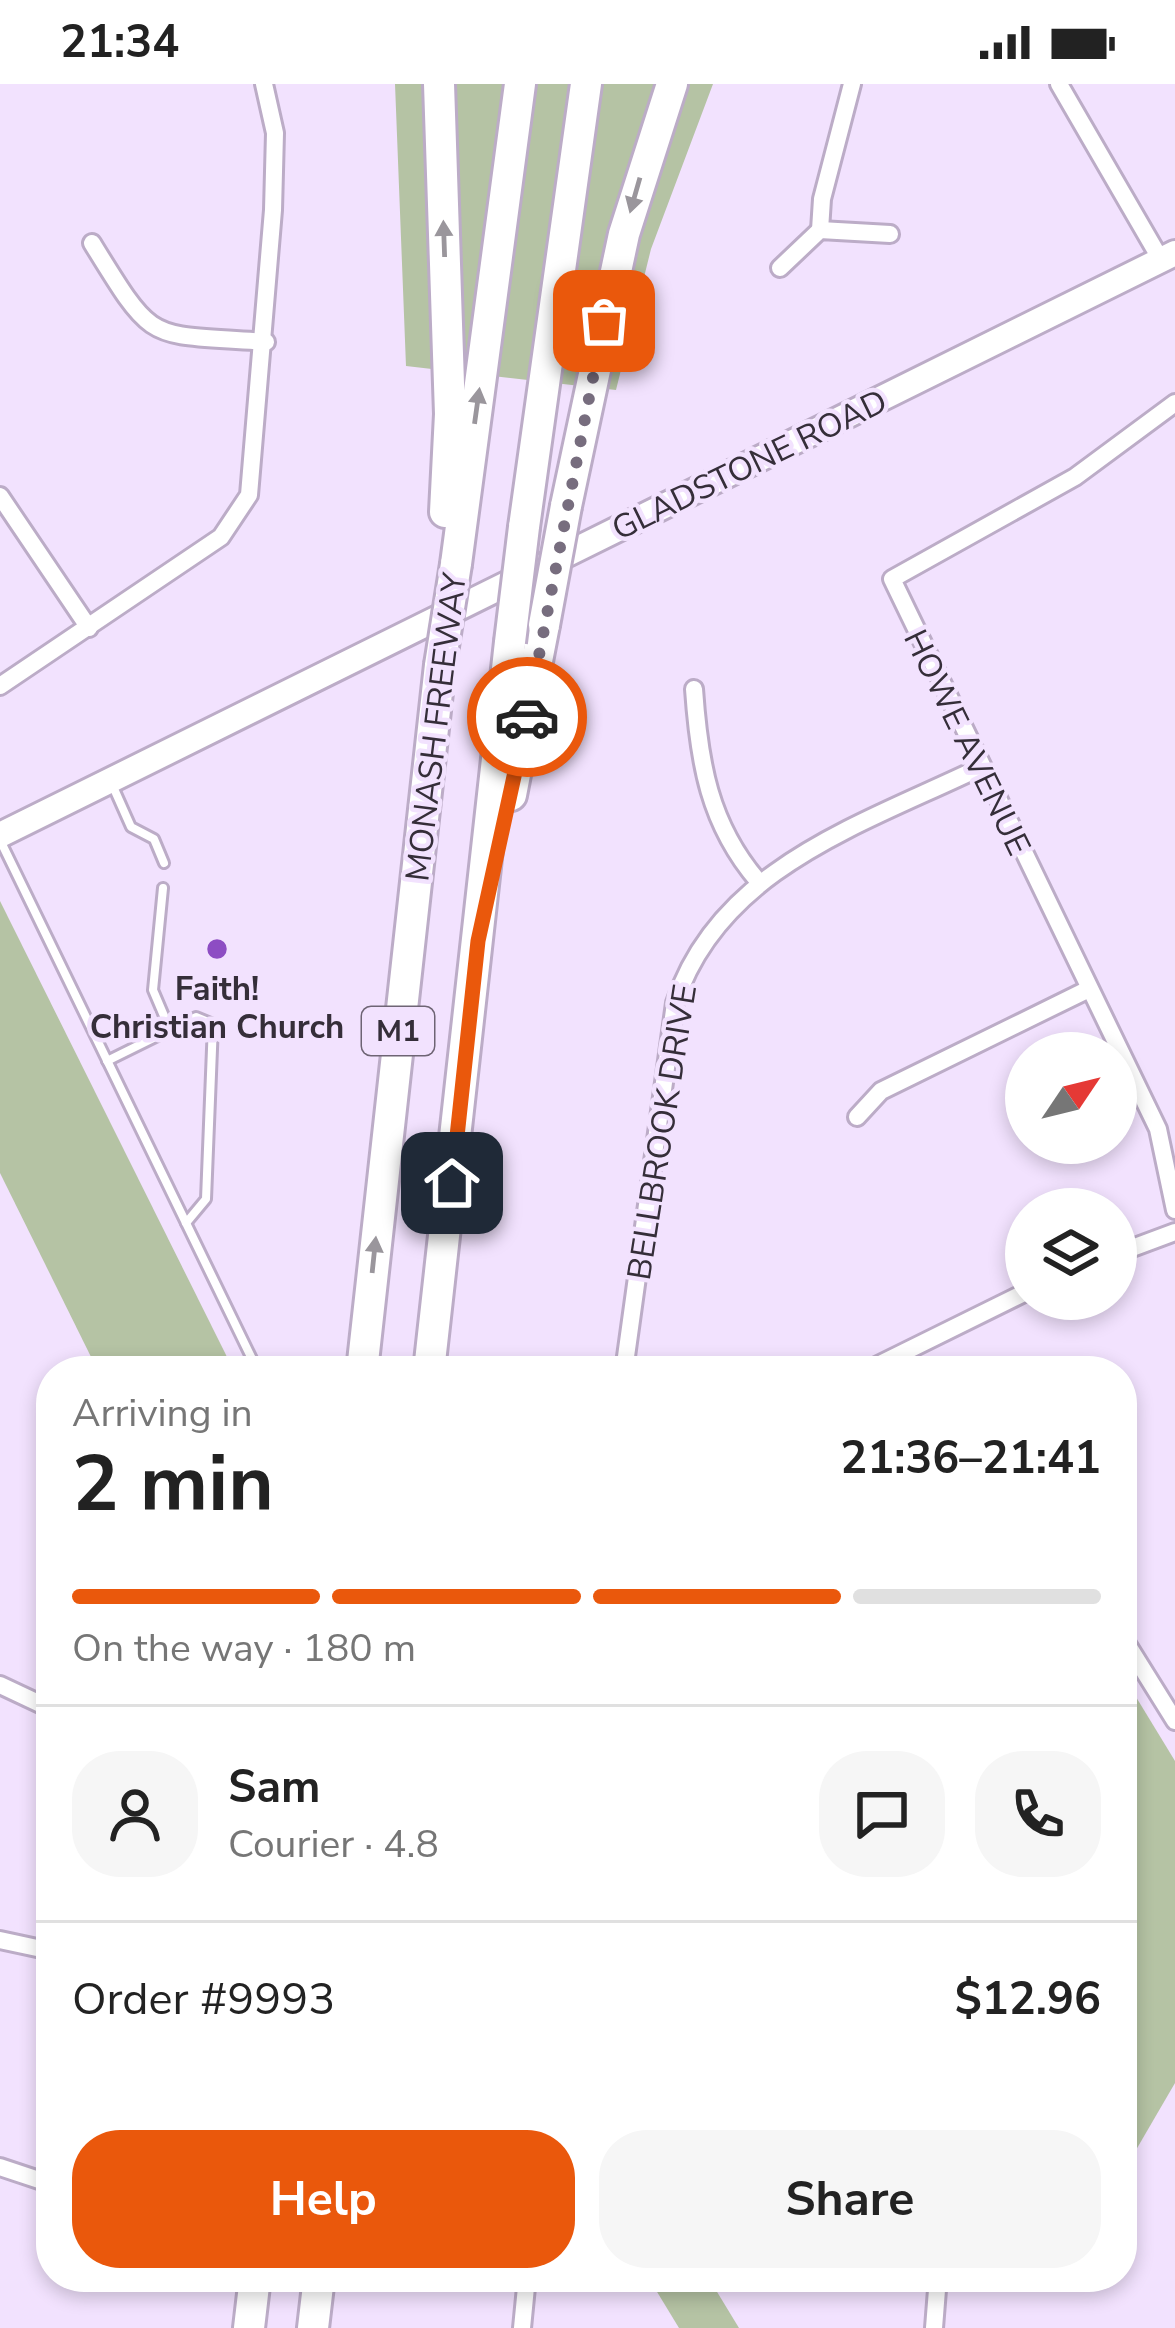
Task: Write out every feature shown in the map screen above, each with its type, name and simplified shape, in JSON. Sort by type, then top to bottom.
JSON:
[{"type":"highway","points":[[439,84],[450,414],[449,565]]},
{"type":"highway","name":"MONASH FREEWAY","points":[[364,1356],[449,565],[520,84]]},
{"type":"highway","name":"MONASH FREEWAY","points":[[431,1356],[509,643],[586,84]]},
{"type":"highway","points":[[478,941],[623,234],[672,84]]},
{"type":"highway","points":[[248,2328],[253,2292]]},
{"type":"highway","points":[[313,2328],[317,2292]]},
{"type":"main road","name":"GLADSTONE ROAD","points":[[0,838],[1168,257]]},
{"type":"street","points":[[0,686],[221,537],[249,495],[266,342],[275,133],[264,84]]},
{"type":"street","points":[[780,268],[820,230],[822,199],[851,84]]},
{"type":"street","points":[[1059,84],[1168,257]]},
{"type":"street","points":[[820,230],[890,234]]},
{"type":"street","points":[[92,243],[146,326],[164,335],[266,342]]},
{"type":"street","name":"HOWE AVENUE","points":[[1175,404],[1075,478],[892,579],[1158,1129],[1175,1210]]},
{"type":"street","points":[[0,496],[89,628]]},
{"type":"street","points":[[694,689],[699,754],[710,804],[732,850],[758,881]]},
{"type":"street","name":"BELLBROOK DRIVE","points":[[626,1356],[675,1003],[696,950],[720,917],[758,881],[981,767]]},
{"type":"street","points":[[856,1117],[881,1091],[1089,988]]},
{"type":"street","points":[[1137,1246],[1175,1232]]},
{"type":"street","points":[[896,1356],[1005,1302]]},
{"type":"street","points":[[1137,1660],[1175,1721]]},
{"type":"street","points":[[0,1685],[36,1702]]},
{"type":"street","points":[[0,1940],[36,1948]]},
{"type":"street","points":[[0,2167],[36,2179]]},
{"type":"street","points":[[522,2328],[526,2292]]},
{"type":"street","points":[[934,2328],[937,2292]]},
{"type":"lane","points":[[110,781],[131,827],[161,849],[164,863]]},
{"type":"lane","points":[[0,838],[252,1356]]},
{"type":"lane","points":[[163,888],[153,990],[170,1030]]},
{"type":"lane","points":[[107,1061],[203,1016],[215,1032],[206,1199],[186,1223]]},
{"type":"green space","points":[[395,84],[713,84],[651,249],[616,390],[406,366]]},
{"type":"green space","points":[[0,901],[227,1356],[91,1356],[0,1173]]},
{"type":"green space","points":[[1137,1699],[1175,1761],[1175,2083],[1137,2148]]},
{"type":"green space","points":[[657,2292],[717,2292],[739,2328],[679,2328]]},
{"type":"way so far","points":[[527,717],[604,321]]},
{"type":"place","name":"Faith! Christian Church","points":[[217,949]]},
{"type":"route","points":[[452,1183],[478,941],[527,717]]}]
